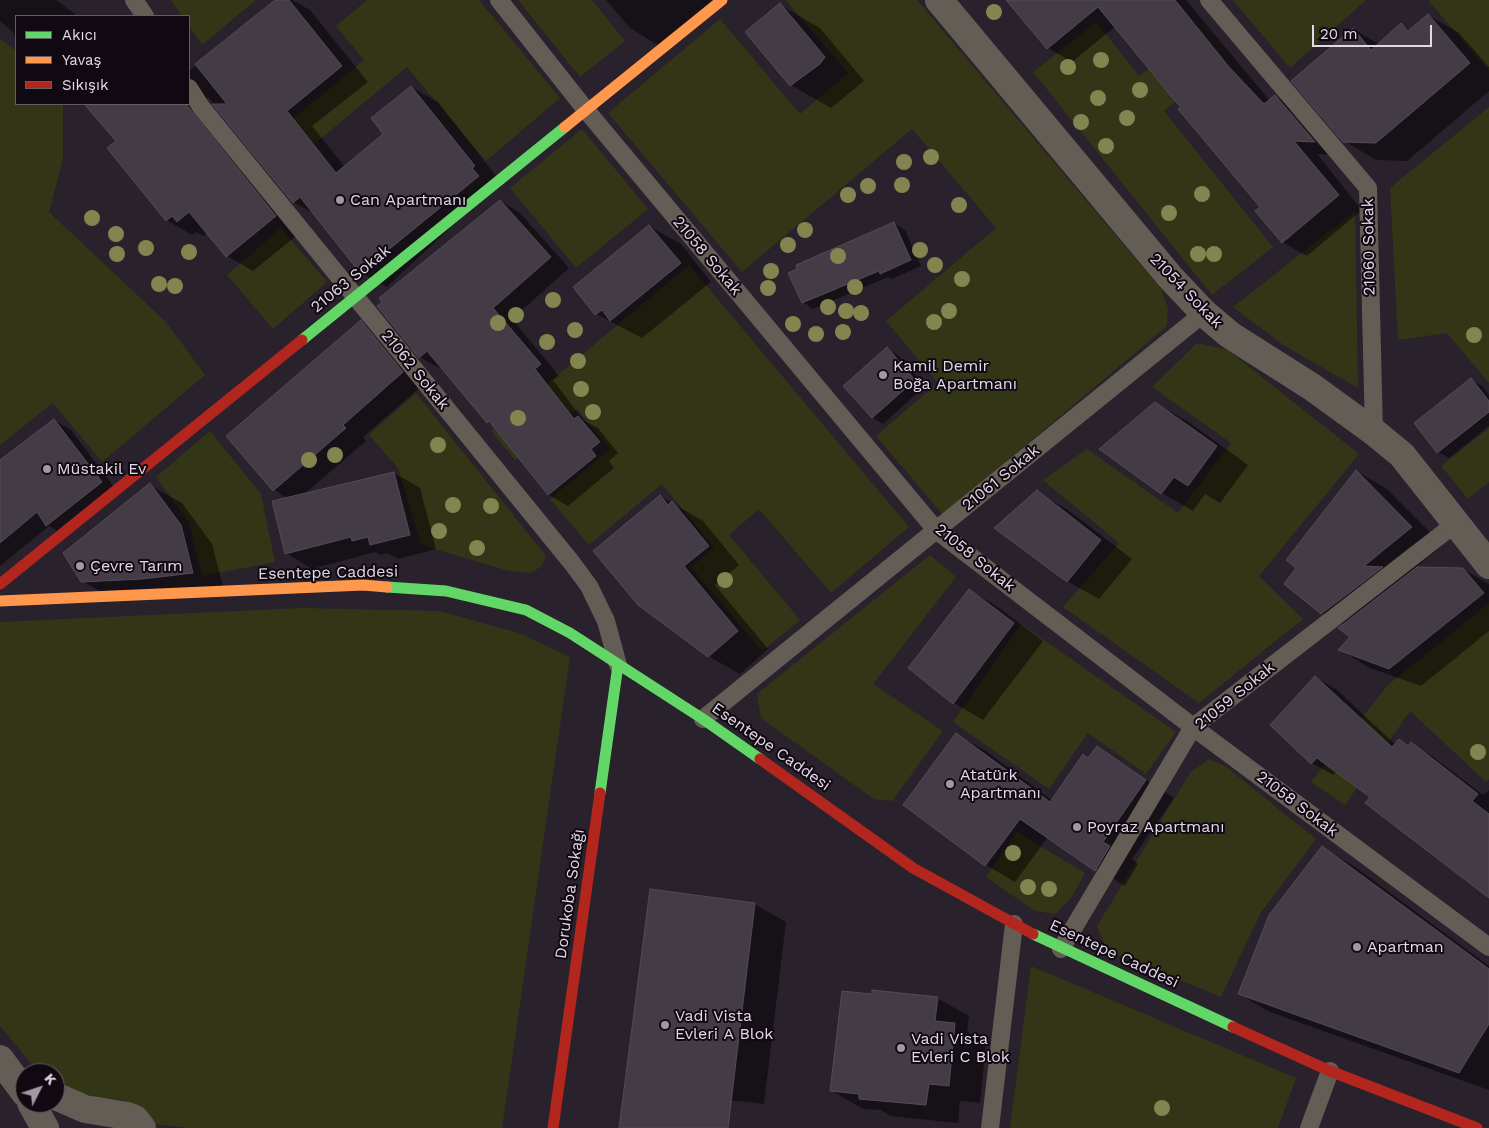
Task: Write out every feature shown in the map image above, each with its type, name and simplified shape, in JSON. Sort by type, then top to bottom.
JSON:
[{"type":"main road","name":"21063 Sokak","points":[[0,584],[722,0]]},
{"type":"main road","name":"Esentepe Caddesi","points":[[0,601],[363,585],[446,591],[526,610],[570,633],[703,718],[913,868],[1014,924],[1061,949],[1330,1070],[1478,1128]]},
{"type":"main road","name":"Dorukoba Sokağı","points":[[553,1128],[618,665]]},
{"type":"street","name":"21054 Sokak","points":[[938,0],[1170,277],[1204,312],[1230,335],[1312,387],[1374,432],[1402,456],[1489,565]]},
{"type":"street","points":[[0,1058],[15,1070]]},
{"type":"street","points":[[0,1058],[15,1079]]},
{"type":"street","points":[[65,1100],[122,1124]]},
{"type":"street","points":[[36,1113],[44,1128]]},
{"type":"lane","points":[[134,0],[144,15]]},
{"type":"lane","name":"21058 Sokak","points":[[499,0],[586,110],[936,530],[1193,727],[1489,947]]},
{"type":"lane","name":"21060 Sokak","points":[[1209,0],[1368,188],[1374,432]]},
{"type":"lane","name":"21062 Sokak","points":[[190,90],[201,107],[583,578],[606,621],[618,665]]},
{"type":"lane","name":"21061 Sokak","points":[[703,718],[1204,312]]},
{"type":"lane","name":"21059 Sokak","points":[[1061,949],[1193,727],[1455,524]]},
{"type":"lane","points":[[990,1128],[1014,924]]},
{"type":"lane","points":[[1309,1128],[1330,1070]]},
{"type":"lane","points":[[1484,1128],[1489,1121]]},
{"type":"green space","points":[[171,0],[256,0],[202,45],[190,27],[190,15],[181,15]]},
{"type":"green space","points":[[367,0],[479,0],[560,98],[486,161],[407,67],[279,173],[258,148],[364,60],[336,26]]},
{"type":"green space","points":[[518,0],[592,0],[625,41],[580,77]]},
{"type":"green space","points":[[786,0],[917,0],[1161,289],[1168,308],[1167,326],[943,515],[876,436],[938,383],[886,321],[996,228],[912,129],[742,272],[608,113],[720,19],[800,114],[848,73]]},
{"type":"green space","points":[[1233,0],[1366,0],[1290,68]]},
{"type":"green space","points":[[1428,0],[1489,0],[1489,71]]},
{"type":"green space","points":[[1096,22],[1139,76],[1199,28],[1225,62],[1164,111],[1273,247],[1212,295],[1033,72]]},
{"type":"green space","points":[[0,39],[15,50],[15,105],[63,105],[63,158],[49,212],[166,322],[205,375],[102,462],[53,403],[0,445]]},
{"type":"green space","points":[[1489,107],[1489,383],[1447,333],[1398,340],[1390,188]]},
{"type":"green space","points":[[582,129],[648,209],[576,268],[510,188]]},
{"type":"green space","points":[[1355,211],[1358,388],[1285,346],[1233,307]]},
{"type":"green space","points":[[281,228],[327,282],[273,329],[227,275]]},
{"type":"green space","points":[[689,265],[909,527],[831,593],[759,509],[729,535],[800,620],[762,651],[691,567],[714,547],[662,484],[589,545],[550,499],[610,449],[577,409],[515,460],[491,431]]},
{"type":"green space","points":[[1197,343],[1228,350],[1359,454],[1259,576],[1303,619],[1199,703],[1063,607],[1119,543],[1043,480],[1087,449],[1178,513],[1231,443],[1152,387]]},
{"type":"green space","points":[[416,393],[546,556],[542,566],[531,573],[509,571],[421,545],[398,468],[369,435]]},
{"type":"green space","points":[[1489,428],[1489,482],[1468,499],[1441,466]]},
{"type":"green space","points":[[210,431],[261,494],[275,562],[202,576],[189,522],[156,477]]},
{"type":"green space","points":[[930,555],[956,577],[873,684],[943,731],[892,801],[874,799],[761,718],[757,694]]},
{"type":"green space","points":[[1489,603],[1489,779],[1486,782],[1410,711],[1345,805],[1311,782],[1388,685]]},
{"type":"green space","points":[[302,608],[439,611],[519,633],[570,657],[502,1128],[190,1128],[152,1124],[125,1100],[99,1098],[65,1088],[65,1063],[31,1063],[0,1026],[0,622]]},
{"type":"green space","points":[[1021,624],[1176,732],[1146,774],[1088,733],[1049,789],[953,722]]},
{"type":"green space","points":[[1209,759],[1225,766],[1316,839],[1260,914],[1221,997],[1107,950],[1097,926],[1190,773]]},
{"type":"green space","points":[[1017,832],[1085,873],[1071,898],[1055,914],[1035,911],[986,877]]},
{"type":"green space","points":[[1031,966],[1296,1078],[1278,1128],[1010,1128]]},
{"type":"building","points":[[275,0],[289,0],[342,66],[287,111],[336,173],[383,134],[371,118],[411,86],[475,166],[472,168],[479,176],[360,273],[300,197],[293,203],[212,104],[227,104],[195,64]]},
{"type":"building","points":[[1006,0],[1175,0],[1229,67],[1264,104],[1275,95],[1315,142],[1294,141],[1339,195],[1282,243],[1255,211],[1260,207],[1178,109],[1181,108],[1098,7],[1047,49]]},
{"type":"building","points":[[780,3],[825,57],[820,64],[790,86],[745,32]]},
{"type":"building","points":[[1428,14],[1470,63],[1376,143],[1343,142],[1291,81],[1353,28],[1371,50],[1401,23],[1408,31]]},
{"type":"building","points":[[85,105],[187,105],[276,216],[226,257],[189,212],[177,222],[172,216],[166,221],[107,148],[116,141]]},
{"type":"building","points":[[500,200],[551,257],[493,308],[541,364],[535,369],[574,419],[578,416],[600,442],[591,449],[596,456],[548,495],[489,421],[487,423],[427,351],[419,358],[377,306],[382,302],[379,298]]},
{"type":"building","points":[[894,222],[911,260],[880,274],[879,271],[802,303],[788,273],[797,269],[796,265]]},
{"type":"building","points":[[649,225],[681,263],[610,321],[602,310],[595,315],[573,287]]},
{"type":"building","points":[[361,320],[403,372],[343,425],[346,428],[273,491],[226,436]]},
{"type":"building","name":"Kamil Demir Boğa Apartmanı","points":[[887,347],[915,380],[872,418],[843,386]]},
{"type":"building","points":[[1471,378],[1489,401],[1489,412],[1437,453],[1414,423]]},
{"type":"building","points":[[1155,402],[1217,446],[1188,486],[1174,477],[1161,494],[1099,449]]},
{"type":"building","name":"Müstakil Ev","points":[[54,419],[102,482],[46,526],[37,512],[0,543],[0,460]]},
{"type":"building","points":[[1356,470],[1412,527],[1364,566],[1383,567],[1321,614],[1284,584],[1296,568],[1286,560]]},
{"type":"building","points":[[394,472],[410,535],[370,545],[368,537],[352,541],[351,537],[285,554],[272,501]]},
{"type":"building","points":[[150,483],[181,525],[193,573],[142,579],[81,582],[63,553]]},
{"type":"building","points":[[1037,490],[1101,540],[1067,582],[994,528]]},
{"type":"building","points":[[660,495],[668,505],[672,501],[709,546],[684,566],[738,631],[708,657],[638,605],[593,551]]},
{"type":"building","points":[[1417,567],[1463,568],[1484,593],[1389,669],[1338,650],[1350,637],[1338,628]]},
{"type":"building","points":[[969,589],[1014,623],[953,704],[908,668]]},
{"type":"building","points":[[1315,676],[1392,747],[1399,739],[1408,746],[1411,742],[1478,794],[1472,801],[1489,814],[1489,898],[1365,803],[1370,797],[1317,758],[1311,764],[1270,725]]},
{"type":"building","points":[[956,733],[1050,802],[1083,754],[1088,758],[1097,746],[1146,780],[1103,842],[1110,846],[1095,871],[1020,819],[985,866],[903,805]]},
{"type":"building","name":"Apartman","points":[[1322,846],[1489,969],[1489,1024],[1459,1073],[1238,994],[1269,915]]},
{"type":"building","name":"Vadi Vista Evleri A Blok","points":[[650,889],[755,903],[728,1128],[619,1128]]},
{"type":"building","name":"Vadi Vista Evleri C Blok","points":[[872,990],[938,997],[935,1021],[955,1023],[949,1086],[929,1084],[926,1105],[859,1099],[859,1094],[830,1091],[842,991],[872,994]]},
{"type":"traffic: fast","points":[[302,340],[565,127]]},
{"type":"traffic: fast","points":[[387,587],[446,591],[526,610],[570,633],[703,719],[760,759]]},
{"type":"traffic: fast","points":[[600,793],[618,665]]},
{"type":"traffic: fast","points":[[1033,934],[1233,1027]]},
{"type":"traffic: slow","points":[[565,127],[722,0]]},
{"type":"traffic: slow","points":[[0,601],[363,585],[387,587]]},
{"type":"traffic: jam","points":[[0,584],[302,340]]},
{"type":"traffic: jam","points":[[760,759],[913,868],[1033,934]]},
{"type":"traffic: jam","points":[[553,1128],[600,793]]},
{"type":"traffic: jam","points":[[1233,1027],[1330,1071],[1477,1128]]},
{"type":"place","name":"Can Apartmanı","points":[[340,200]]},
{"type":"place","name":"Kamil Demir Boğa Apartmanı","points":[[883,375]]},
{"type":"place","name":"Müstakil Ev","points":[[47,469]]},
{"type":"place","name":"Çevre Tarım","points":[[80,566]]},
{"type":"place","name":"Atatürk Apartmanı","points":[[950,784]]},
{"type":"place","name":"Poyraz Apartmanı","points":[[1077,827]]},
{"type":"place","name":"Apartman","points":[[1357,947]]},
{"type":"place","name":"Vadi Vista Evleri A Blok","points":[[665,1025]]},
{"type":"place","name":"Vadi Vista Evleri C Blok","points":[[901,1048]]}]
